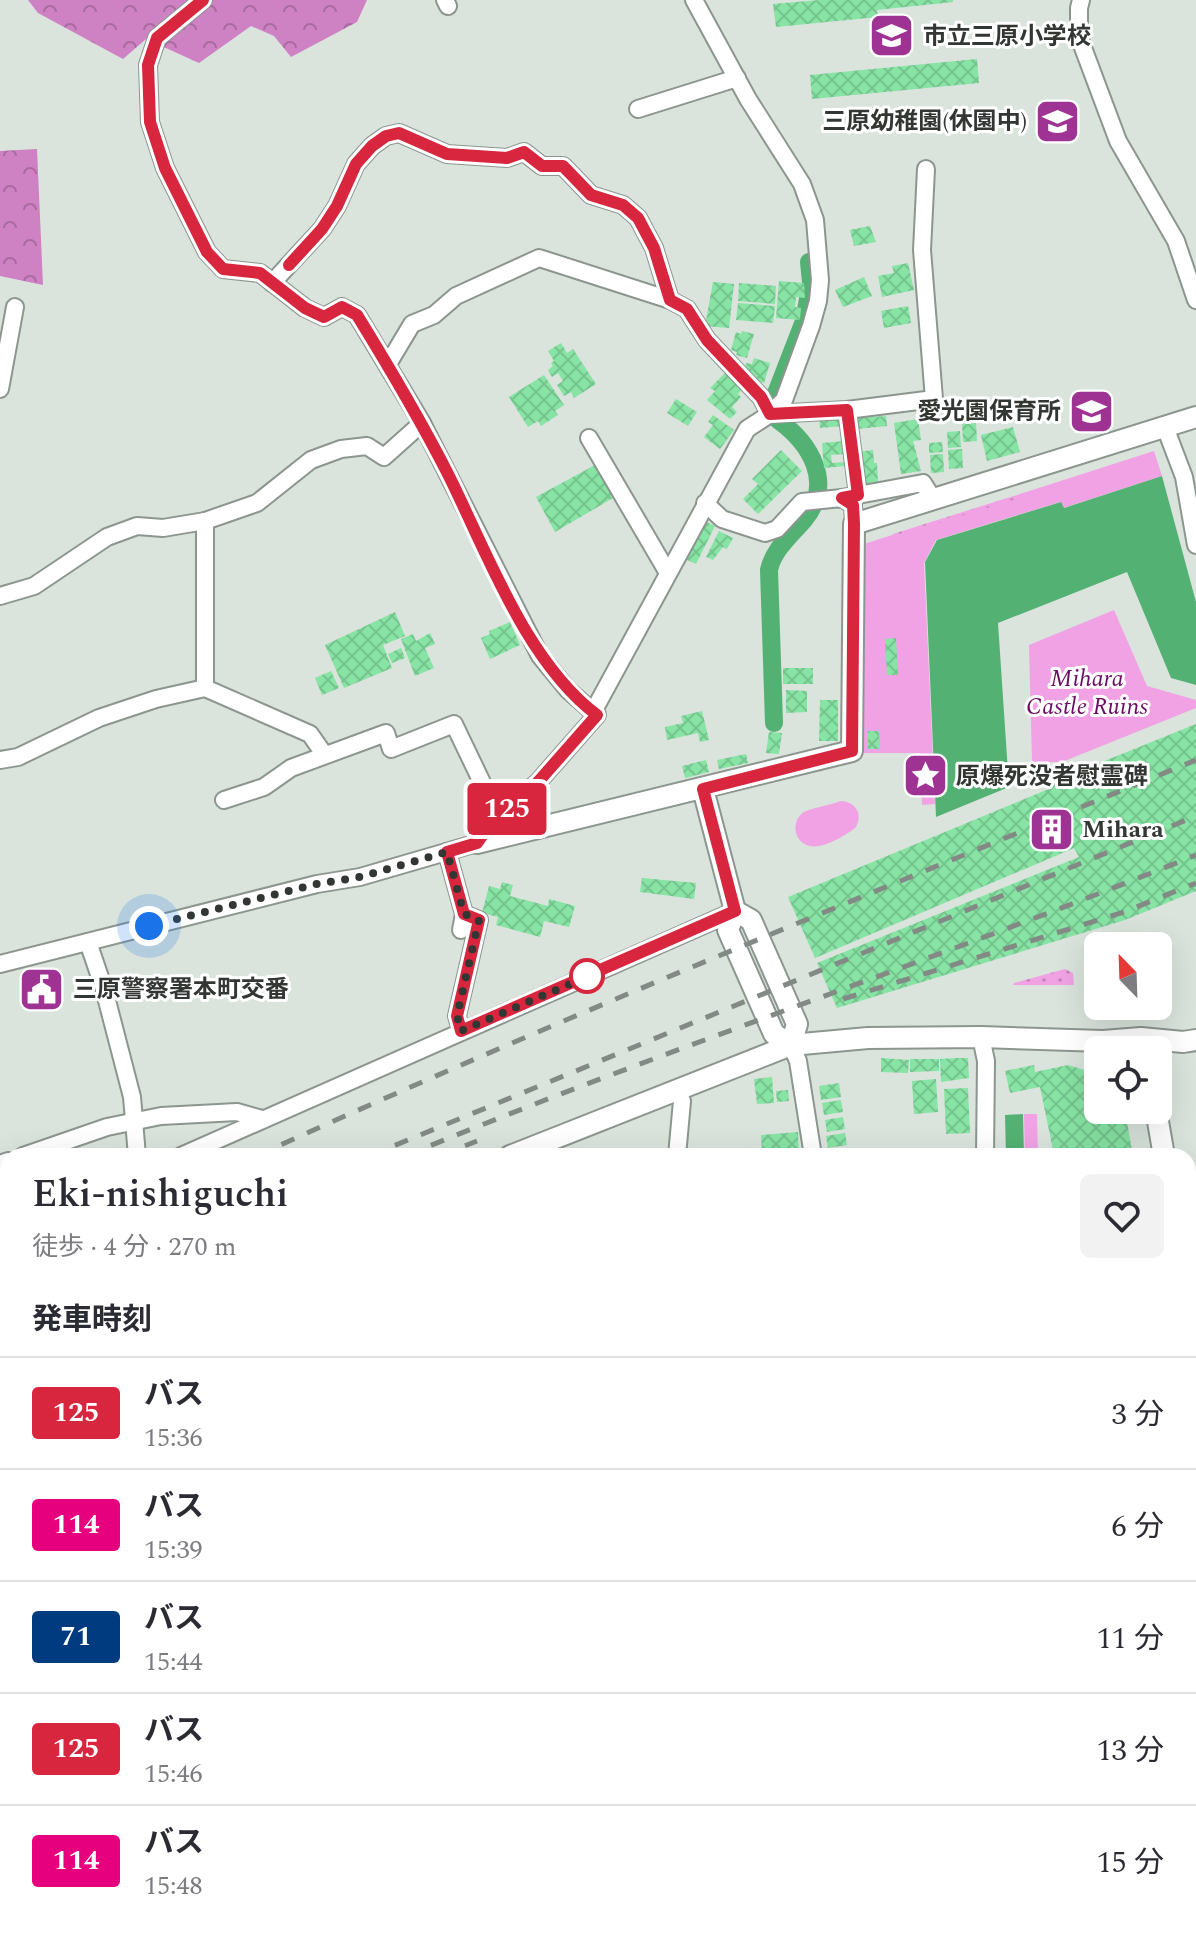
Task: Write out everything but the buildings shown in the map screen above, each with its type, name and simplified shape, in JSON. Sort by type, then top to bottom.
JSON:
[{"type":"street","points":[[203,0],[157,38],[148,65],[150,122],[165,168],[207,252],[223,269],[260,273],[305,308],[324,317],[342,307],[357,315],[422,423],[540,656],[568,690],[597,715],[556,763],[498,816],[477,843]]},
{"type":"street","points":[[593,712],[747,429],[784,400],[818,301],[819,257],[815,220],[802,184],[783,157],[694,0]]},
{"type":"street","points":[[1081,0],[1079,37],[1118,141],[1176,241],[1196,300]]},
{"type":"street","points":[[638,109],[737,78]]},
{"type":"street","points":[[272,283],[322,229],[337,206],[356,164],[372,146],[386,136],[399,133],[447,154],[507,158],[524,152],[542,166],[563,166],[591,195],[623,205],[638,218],[654,248],[670,300]]},
{"type":"street","points":[[770,414],[847,410],[934,399],[922,250],[926,169]]},
{"type":"street","points":[[388,364],[412,324],[434,315],[456,296],[539,258],[670,300],[687,309],[707,340],[761,397],[770,414]]},
{"type":"street","points":[[0,389],[15,307]]},
{"type":"street","points":[[0,964],[317,884],[360,877],[477,843],[852,751],[854,524],[847,410]]},
{"type":"street","points":[[854,524],[1196,417]]},
{"type":"street","points":[[0,596],[34,586],[107,537],[137,526],[163,528],[205,521],[257,503],[311,460],[341,449],[367,446],[384,457],[422,423]]},
{"type":"street","points":[[1165,427],[1184,477],[1196,545]]},
{"type":"street","points":[[589,438],[668,573]]},
{"type":"street","points":[[705,503],[722,519],[765,533],[777,529],[802,502],[923,483],[933,499]]},
{"type":"street","points":[[205,521],[205,688]]},
{"type":"street","points":[[0,760],[18,757],[99,718],[156,699],[205,688],[310,734],[324,754]]},
{"type":"street","points":[[224,800],[264,787],[291,768],[324,754],[386,733],[391,749],[454,724],[498,816]]},
{"type":"street","points":[[703,789],[735,911],[751,920],[797,1024],[791,1045],[798,1061],[812,1148]]},
{"type":"street","points":[[447,852],[462,922],[479,920],[457,1016],[461,1031]]},
{"type":"street","points":[[199,1148],[735,911]]},
{"type":"street","points":[[88,942],[104,989],[132,1097],[136,1148]]},
{"type":"street","points":[[981,1037],[986,1061],[985,1148]]},
{"type":"street","points":[[530,1148],[791,1045],[868,1038],[1084,1040]]},
{"type":"street","points":[[1172,1043],[1196,1040]]},
{"type":"street","points":[[677,1089],[682,1101],[678,1148]]},
{"type":"street","points":[[48,1148],[134,1120],[161,1116],[237,1112],[262,1119]]},
{"type":"street","points":[[1158,1124],[1163,1148]]},
{"type":"green space","points":[[28,0],[367,0],[357,22],[291,57],[274,36],[251,26],[199,63],[146,39],[123,59],[38,13]]},
{"type":"green space","points":[[37,149],[43,285],[0,276],[0,151]]},
{"type":"green space","points":[[1154,451],[1162,476],[1063,508],[1060,502],[936,540],[924,563],[935,804],[922,805],[920,753],[862,753],[861,545]]},
{"type":"green space","points":[[1014,496],[1016,499],[894,537],[893,534]]},
{"type":"green space","name":"Mihara Castle Ruins","points":[[1114,610],[1147,686],[1196,700],[1196,708],[1062,762],[1032,762],[1029,645]]},
{"type":"green space","points":[[841,801],[857,810],[859,818],[856,827],[821,845],[810,846],[800,841],[796,826],[804,812]]},
{"type":"green space","points":[[1065,969],[1073,973],[1074,985],[1013,985],[1014,983]]},
{"type":"green space","points":[[1024,1114],[1037,1114],[1038,1148],[1025,1148]]},
{"type":"shaded area","points":[[1162,476],[1196,602],[1196,685],[1171,678],[1127,572],[998,623],[1009,787],[936,817],[925,562],[937,540],[1061,502],[1064,508]]},
{"type":"shaded area","points":[[1023,1114],[1024,1148],[1006,1148],[1005,1115]]},
{"type":"waterway","points":[[774,723],[769,570],[778,549],[804,520],[818,492],[815,465],[800,440],[778,420],[773,401],[804,321],[811,282],[809,262]]},
{"type":"railway","points":[[274,1148],[607,1003],[1196,760]]},
{"type":"railway","points":[[388,1148],[1196,816]]},
{"type":"railway","points":[[425,1148],[602,1078],[999,932],[1196,855]]},
{"type":"railway","points":[[843,999],[1124,912],[1196,883]]},
{"type":"railway","points":[[459,1148],[477,1141]]},
{"type":"bus line","name":"125","points":[[203,0],[157,38],[148,65],[150,122],[165,168],[207,252],[223,269],[260,273],[305,308],[324,317],[342,307],[357,315],[422,423],[540,656],[568,690],[597,715],[538,782],[491,823],[477,843],[447,852],[464,914],[479,920],[457,1016],[461,1031],[735,911],[703,789],[852,751],[854,524],[853,505],[842,498],[858,495],[847,410],[770,414],[761,397],[707,340],[687,309],[670,300],[654,248],[638,218],[623,205],[591,195],[563,166],[542,166],[524,152],[507,158],[447,154],[399,133],[386,136],[356,164],[337,206],[322,229],[289,265]]},
{"type":"place","name":"市立三原小学校","points":[[892,36]]},
{"type":"place","name":"三原幼稚園(休園中)","points":[[1058,121]]},
{"type":"place","name":"愛光園保育所","points":[[1092,411]]},
{"type":"place","name":"原爆死没者慰霊碑","points":[[925,776]]},
{"type":"place","name":"Mihara","points":[[1051,829]]},
{"type":"place","name":"三原警察署本町交番","points":[[42,989]]},
{"type":"route","points":[[149,926],[317,884],[360,877],[447,852],[464,914],[479,920],[457,1016],[461,1031],[593,974],[587,976]]}]
